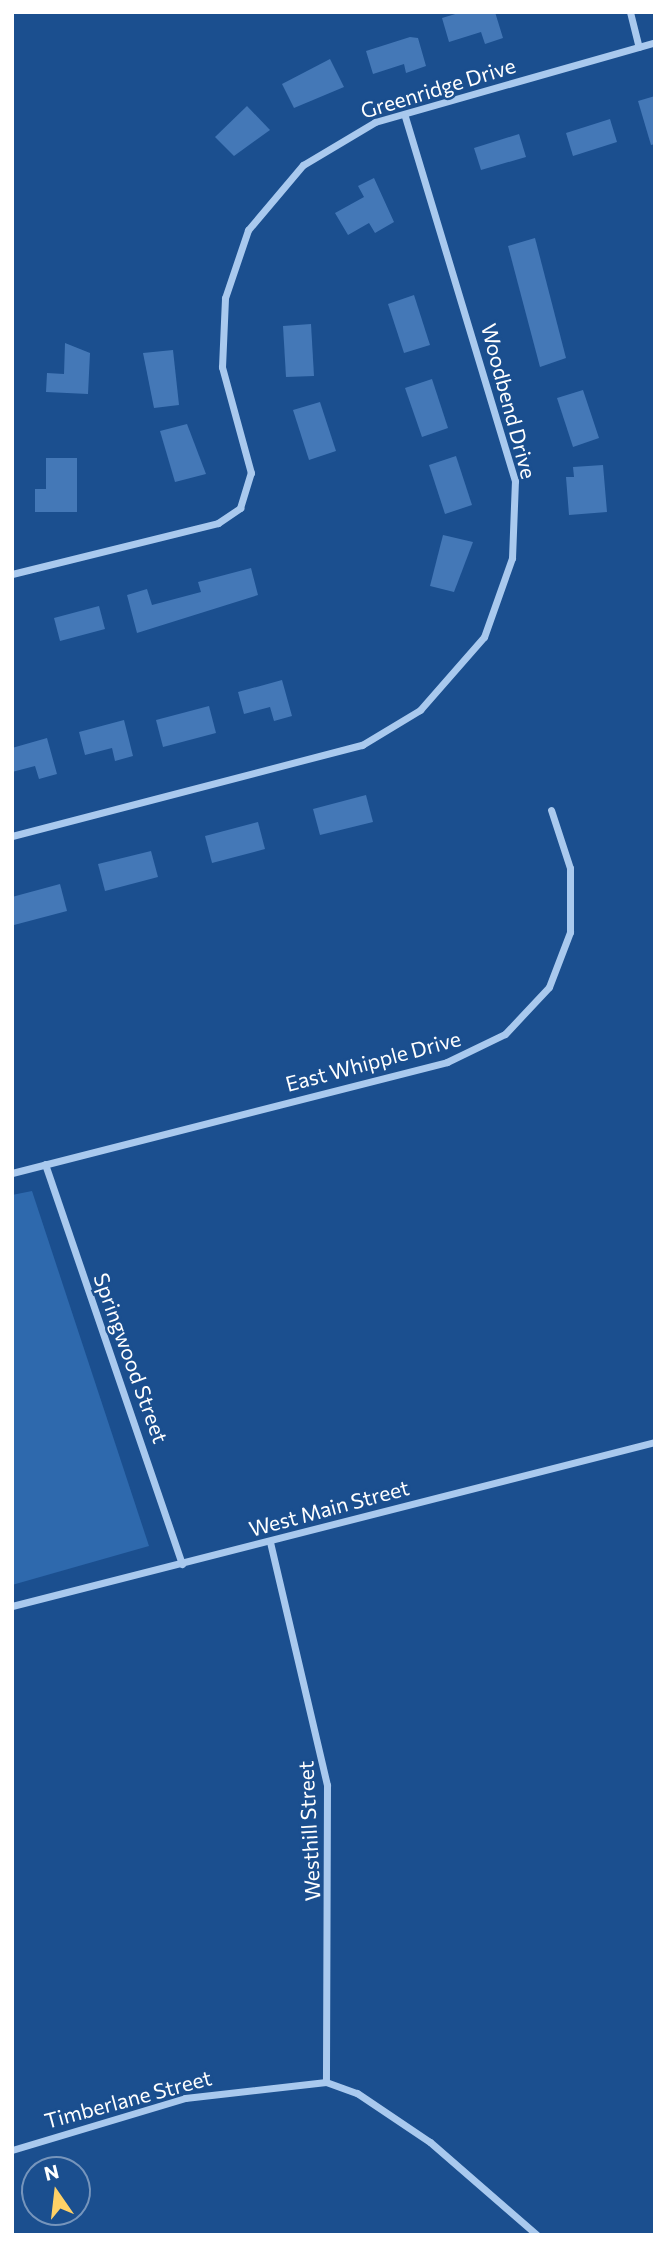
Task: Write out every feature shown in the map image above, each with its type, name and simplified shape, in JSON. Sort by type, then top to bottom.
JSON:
[{"type":"street","points":[[630,12],[639,47]]},
{"type":"street","name":"Greenridge Drive","points":[[12,574],[218,523],[240,508],[251,472],[226,391],[221,345],[236,256],[264,207],[303,165],[349,134],[404,114],[655,42]]},
{"type":"street","name":"Woodbend Drive","points":[[12,836],[362,745],[420,710],[484,636],[512,558],[515,481],[404,114]]},
{"type":"street","name":"East Whipple Drive","points":[[12,1173],[447,1062],[505,1034],[549,987],[570,932],[570,868],[551,810]]},
{"type":"street","name":"Springwood Street","points":[[45,1164],[182,1564]]},
{"type":"street","name":"West Main Street","points":[[12,1606],[270,1542],[655,1441]]},
{"type":"street","name":"Westhill Street","points":[[270,1542],[327,1785],[326,2082]]},
{"type":"street","name":"Timberlane Street","points":[[12,2150],[185,2098],[326,2082],[357,2093],[430,2142],[537,2235]]},
{"type":"shaded area","points":[[32,1191],[149,1546],[12,1585],[12,1195]]},
{"type":"building","points":[[462,12],[495,12],[503,38],[485,44],[481,32],[449,42],[442,18]]},
{"type":"building","points":[[410,37],[418,38],[426,66],[406,73],[404,64],[373,74],[366,51]]},
{"type":"building","points":[[330,59],[344,87],[294,108],[282,84]]},
{"type":"building","points":[[655,96],[655,144],[651,145],[638,101]]},
{"type":"building","points":[[247,106],[270,130],[234,156],[215,137]]},
{"type":"building","points":[[610,119],[617,142],[573,156],[566,133]]},
{"type":"building","points":[[519,134],[526,157],[481,170],[474,148]]},
{"type":"building","points":[[374,178],[394,222],[375,233],[369,223],[348,235],[335,213],[364,197],[358,186]]},
{"type":"building","points":[[535,238],[566,358],[540,367],[508,246]]},
{"type":"building","points":[[414,295],[430,345],[404,353],[388,304]]},
{"type":"building","points":[[311,324],[314,376],[286,377],[283,326]]},
{"type":"building","points":[[65,343],[90,353],[88,394],[46,392],[47,373],[64,374]]},
{"type":"building","points":[[173,350],[179,405],[154,408],[143,353]]},
{"type":"building","points":[[432,379],[448,428],[422,437],[405,388]]},
{"type":"building","points":[[583,390],[599,438],[573,447],[557,398]]},
{"type":"building","points":[[320,402],[336,451],[309,460],[293,410]]},
{"type":"building","points":[[187,424],[206,474],[175,482],[160,431]]},
{"type":"building","points":[[456,456],[472,505],[445,514],[429,465]]},
{"type":"building","points":[[46,458],[77,458],[77,512],[35,512],[35,489],[46,489]]},
{"type":"building","points":[[603,465],[607,512],[569,515],[566,477],[574,477],[573,467]]},
{"type":"building","points":[[443,535],[473,542],[454,592],[430,586]]},
{"type":"building","points":[[251,568],[258,595],[137,633],[127,595],[147,589],[152,605],[201,592],[198,582]]},
{"type":"building","points":[[99,606],[105,629],[60,641],[54,618]]},
{"type":"building","points":[[282,680],[292,716],[274,721],[270,707],[244,714],[238,692]]},
{"type":"building","points":[[209,706],[216,733],[163,747],[156,720]]},
{"type":"building","points":[[124,720],[133,756],[115,761],[112,748],[85,755],[79,732]]},
{"type":"building","points":[[47,738],[57,774],[39,779],[35,766],[12,772],[12,748]]},
{"type":"building","points":[[366,795],[373,822],[320,835],[313,809]]},
{"type":"building","points":[[258,822],[265,849],[212,863],[205,836]]},
{"type":"building","points":[[151,851],[158,877],[105,891],[98,864]]},
{"type":"building","points":[[60,884],[67,911],[14,925],[12,897]]}]
